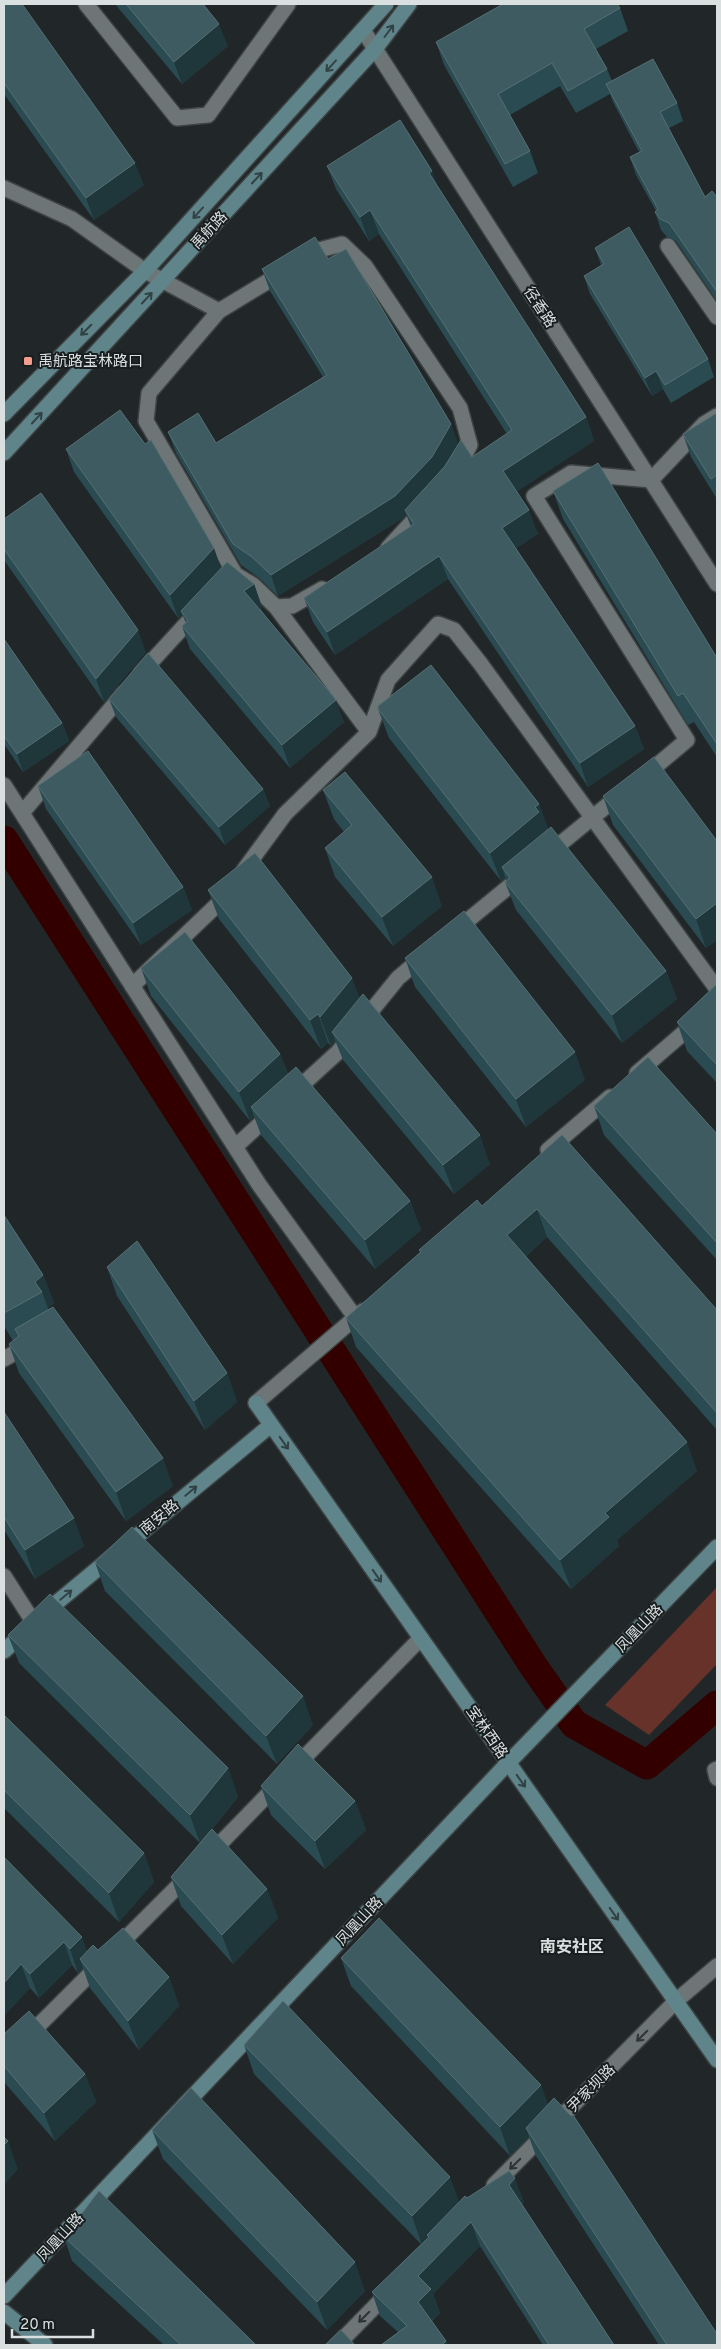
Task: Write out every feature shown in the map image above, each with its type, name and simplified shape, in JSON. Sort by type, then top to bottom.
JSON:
[{"type":"street","points":[[86,4],[177,118],[208,115],[288,4]]},
{"type":"street","name":"禹航路","points":[[4,414],[145,270],[386,4]]},
{"type":"street","name":"禹航路","points":[[4,453],[375,49],[409,4]]},
{"type":"street","name":"径香路","points":[[363,30],[717,584]]},
{"type":"street","points":[[4,188],[72,219],[145,270],[219,311]]},
{"type":"street","points":[[369,732],[276,607],[253,585],[234,572],[146,421],[149,393],[219,311],[319,250],[342,244],[365,266],[460,408],[470,446],[452,476]]},
{"type":"street","points":[[668,246],[717,318]]},
{"type":"street","points":[[235,1147],[338,1052],[398,978],[687,740],[534,496],[571,473],[651,480],[704,424],[717,416]]},
{"type":"street","points":[[378,558],[434,498]]},
{"type":"street","points":[[221,586],[234,572]]},
{"type":"street","points":[[276,607],[292,606],[335,582]]},
{"type":"street","points":[[22,813],[156,655],[208,600]]},
{"type":"street","points":[[132,986],[221,901],[285,814],[369,732],[388,680],[438,624],[454,630],[594,817],[717,989]]},
{"type":"street","points":[[4,785],[260,1186],[355,1317],[370,1304]]},
{"type":"street","points":[[536,1161],[717,1004]]},
{"type":"street","name":"宝林西路","points":[[355,1317],[256,1403],[717,2060]]},
{"type":"street","points":[[4,1360],[45,1335]]},
{"type":"street","name":"南安路","points":[[4,1651],[34,1623],[271,1425]]},
{"type":"street","name":"凤凰山路","points":[[4,2296],[508,1763],[717,1547]]},
{"type":"street","points":[[4,1576],[34,1623]]},
{"type":"street","points":[[4,2060],[148,1917],[421,1638]]},
{"type":"street","points":[[717,1769],[715,1770],[717,1778]]},
{"type":"street","name":"尹家坝路","points":[[482,2198],[676,2001],[717,1966]]},
{"type":"street","points":[[337,2345],[399,2282]]},
{"type":"street","points":[[4,2312],[45,2345]]},
{"type":"shaded area","points":[[717,1587],[717,1664],[649,1735],[605,1705]]},
{"type":"building","points":[[4,4],[22,4],[135,163],[86,198],[4,83]]},
{"type":"building","points":[[126,4],[203,4],[219,24],[174,62]]},
{"type":"building","points":[[503,4],[617,4],[620,8],[584,29],[607,69],[568,91],[552,63],[498,94],[530,151],[505,164],[436,42]]},
{"type":"building","points":[[653,59],[677,103],[660,112],[705,197],[712,191],[717,197],[717,292],[669,223],[660,219],[655,212],[658,209],[630,157],[642,151],[606,84]]},
{"type":"building","points":[[400,120],[432,171],[429,173],[586,417],[503,471],[529,510],[502,528],[635,726],[580,763],[439,556],[327,632],[304,598],[414,524],[405,510],[445,466],[461,440],[472,457],[512,430],[370,210],[360,217],[327,166]]},
{"type":"building","points":[[629,227],[708,359],[665,385],[656,371],[645,378],[584,276],[604,264],[595,248]]},
{"type":"building","points":[[315,237],[328,259],[346,249],[451,424],[432,457],[395,496],[271,575],[252,557],[233,544],[168,432],[198,413],[216,443],[327,375],[262,269]]},
{"type":"building","points":[[120,410],[145,444],[151,440],[214,548],[170,595],[66,449]]},
{"type":"building","points":[[717,413],[717,475],[711,479],[683,434]]},
{"type":"building","points":[[598,463],[717,658],[717,744],[683,693],[678,696],[553,491]]},
{"type":"building","points":[[41,493],[138,630],[96,679],[4,549],[4,519]]},
{"type":"building","points":[[227,562],[254,584],[244,591],[336,700],[282,745],[182,626],[188,621],[181,611]]},
{"type":"building","points":[[4,639],[62,723],[17,754],[4,736]]},
{"type":"building","points":[[148,653],[263,789],[219,827],[109,699]]},
{"type":"building","points":[[431,665],[539,804],[535,807],[539,812],[490,853],[378,709],[378,706]]},
{"type":"building","points":[[88,751],[183,887],[133,923],[38,786]]},
{"type":"building","points":[[654,757],[717,841],[717,903],[696,919],[603,796]]},
{"type":"building","points":[[345,772],[432,877],[382,917],[325,848],[352,825],[323,790]]},
{"type":"building","points":[[551,827],[666,971],[612,1015],[505,882],[510,878],[502,867]]},
{"type":"building","points":[[255,853],[352,978],[320,1017],[318,1014],[310,1020],[208,890]]},
{"type":"building","points":[[464,911],[575,1052],[516,1099],[405,958]]},
{"type":"building","points":[[185,932],[280,1054],[239,1092],[141,968]]},
{"type":"building","points":[[717,984],[717,1065],[677,1022]]},
{"type":"building","points":[[363,994],[480,1135],[443,1165],[332,1032]]},
{"type":"building","points":[[648,1057],[717,1134],[717,1243],[594,1106]]},
{"type":"building","points":[[296,1067],[410,1201],[365,1240],[251,1107]]},
{"type":"building","points":[[562,1135],[717,1310],[717,1413],[537,1209],[507,1235],[687,1442],[605,1513],[609,1517],[560,1560],[346,1318],[421,1252],[419,1250],[477,1200],[482,1206]]},
{"type":"building","points":[[4,1215],[43,1275],[35,1282],[42,1292],[4,1313]]},
{"type":"building","points":[[137,1241],[227,1373],[194,1401],[107,1267]]},
{"type":"building","points":[[53,1307],[163,1458],[116,1492],[9,1344],[19,1336],[15,1329]]},
{"type":"building","points":[[4,1412],[74,1518],[25,1550],[4,1517]]},
{"type":"building","points":[[132,1527],[303,1696],[266,1736],[95,1562]]},
{"type":"building","points":[[50,1594],[228,1768],[190,1815],[8,1635]]},
{"type":"building","points":[[4,1715],[144,1853],[109,1893],[4,1790]]},
{"type":"building","points":[[298,1744],[355,1801],[315,1841],[261,1786]]},
{"type":"building","points":[[212,1829],[267,1889],[222,1935],[171,1877]]},
{"type":"building","points":[[4,1857],[82,1937],[70,1949],[64,1942],[30,1974],[21,1964],[4,1983]]},
{"type":"building","points":[[379,1918],[541,2085],[500,2127],[341,1958]]},
{"type":"building","points":[[123,1928],[169,1977],[128,2021],[80,1959],[93,1945],[98,1950]]},
{"type":"building","points":[[283,2001],[450,2177],[412,2216],[244,2045]]},
{"type":"building","points":[[29,2011],[85,2074],[44,2113],[4,2066],[4,2034]]},
{"type":"building","points":[[191,2088],[355,2262],[317,2302],[152,2130]]},
{"type":"building","points":[[554,2098],[571,2116],[573,2115],[717,2334],[717,2345],[667,2345],[526,2128]]},
{"type":"building","points":[[4,2137],[8,2141],[4,2145]]},
{"type":"building","points":[[509,2171],[515,2178],[509,2185],[614,2345],[549,2345],[471,2222],[418,2276],[431,2289],[418,2302],[446,2341],[443,2344],[445,2345],[381,2345],[407,2326],[372,2292],[429,2237],[427,2235],[465,2196],[467,2198]]},
{"type":"building","points":[[99,2191],[256,2345],[181,2345],[64,2237]]},
{"type":"building","points":[[341,2330],[355,2345],[325,2345]]},
{"type":"waterway","points":[[4,840],[534,1667],[574,1724],[647,1765],[717,1705]]},
{"type":"place","name":"禹航路宝林路口","points":[[28,361]]},
{"type":"district","name":"南安社区","points":[[572,1946]]}]
